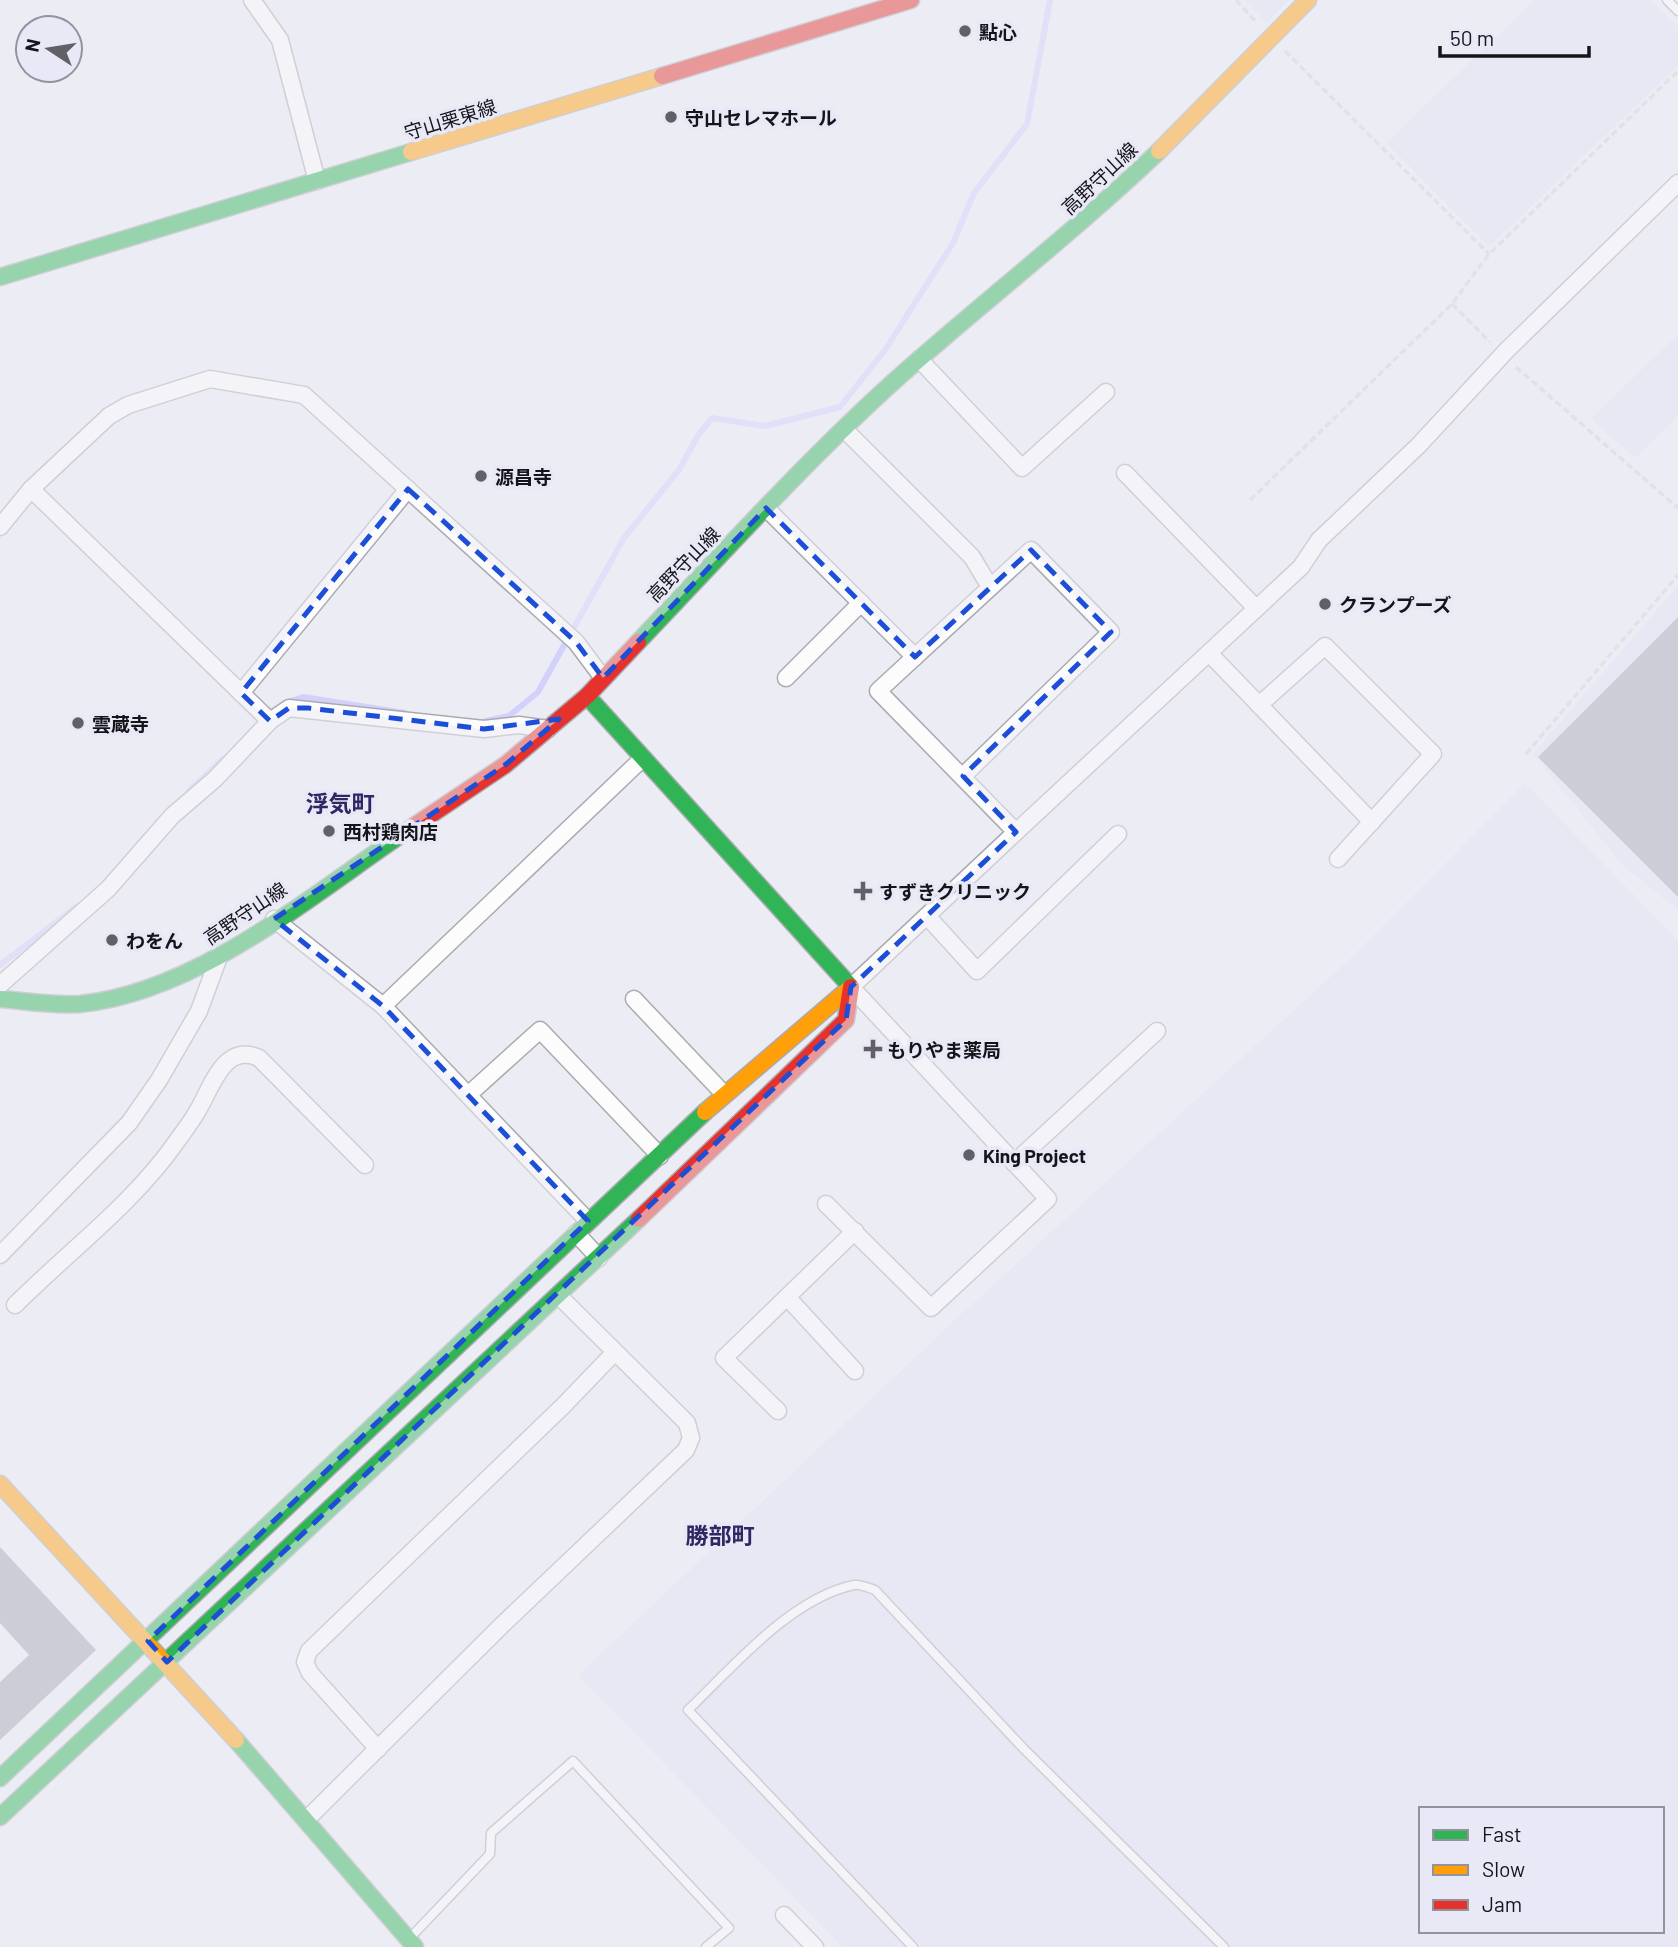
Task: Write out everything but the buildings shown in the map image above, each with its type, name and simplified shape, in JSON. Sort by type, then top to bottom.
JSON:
[{"type":"street","points":[[252,0],[280,40],[317,181]]},
{"type":"street","name":"高野守山線","points":[[0,999],[77,1004],[122,997],[162,985],[219,957],[505,765],[587,696],[766,508],[919,359],[1061,242],[1198,114],[1308,0]]},
{"type":"street","name":"守山栗東線","points":[[0,277],[906,1]]},
{"type":"street","points":[[0,1778],[148,1641],[723,1094],[852,987],[1301,567],[1319,540],[1418,446],[1503,355],[1678,183]]},
{"type":"street","points":[[919,359],[1023,468],[1106,393]]},
{"type":"street","points":[[0,527],[31,489],[109,416],[128,405],[210,379],[304,395],[576,642],[603,678]]},
{"type":"street","points":[[845,430],[972,557],[990,587]]},
{"type":"street","points":[[1125,473],[1256,608]]},
{"type":"street","points":[[31,489],[269,721]]},
{"type":"street","points":[[241,693],[408,489]]},
{"type":"street","points":[[766,508],[915,657]]},
{"type":"street","points":[[963,776],[1111,632],[1031,550],[878,691],[1016,832]]},
{"type":"street","points":[[786,678],[861,603]]},
{"type":"street","points":[[1259,705],[1325,646],[1433,754],[1338,859]]},
{"type":"street","points":[[1209,653],[1372,822]]},
{"type":"street","points":[[587,696],[1048,1199],[931,1308],[826,1203]]},
{"type":"street","points":[[0,985],[108,889],[172,816],[215,779],[269,721],[289,708],[484,729],[519,724],[548,729]]},
{"type":"street","points":[[383,1006],[643,758]]},
{"type":"street","points":[[927,916],[977,971],[1118,834]]},
{"type":"street","points":[[274,919],[383,1006],[468,1095],[582,1227],[599,1258]]},
{"type":"street","points":[[0,1255],[130,1123],[159,1080],[199,1011],[219,957]]},
{"type":"street","points":[[0,1817],[559,1296],[846,1020],[852,987]]},
{"type":"street","points":[[634,999],[723,1094]]},
{"type":"street","points":[[468,1095],[540,1030],[660,1156]]},
{"type":"street","points":[[1014,1163],[1157,1031]]},
{"type":"street","points":[[15,1305],[132,1195],[161,1164],[198,1110],[227,1060],[236,1056],[249,1054],[259,1058],[365,1165]]},
{"type":"street","points":[[778,1412],[724,1358],[855,1231]]},
{"type":"street","points":[[308,1818],[686,1450],[691,1438],[687,1423],[559,1296]]},
{"type":"street","points":[[787,1297],[855,1371]]},
{"type":"street","points":[[378,1749],[310,1673],[305,1662],[309,1651],[564,1406],[614,1353]]},
{"type":"street","points":[[0,1484],[167,1661],[308,1818],[412,1943]]},
{"type":"street","points":[[784,1915],[815,1947]]},
{"type":"lane","points":[[1667,0],[1678,11]]},
{"type":"lane","points":[[913,1947],[688,1710],[771,1630],[818,1600],[856,1584],[875,1590],[1024,1749],[1224,1947]]},
{"type":"lane","points":[[412,1943],[490,1854],[491,1833],[573,1761],[729,1927],[706,1947]]},
{"type":"path","points":[[1236,0],[1489,254]]},
{"type":"path","points":[[1250,500],[1452,304],[1489,254],[1678,71]]},
{"type":"path","points":[[1452,304],[1503,355],[1678,508]]},
{"type":"path","points":[[1526,754],[1678,575]]},
{"type":"highlighted area","points":[[408,489],[576,642],[603,678],[766,508],[915,657],[1031,550],[1111,632],[963,776],[1016,832],[851,987],[846,1020],[167,1662],[148,1641],[588,1221],[383,1006],[274,919],[505,765],[559,719],[484,729],[289,708],[270,721],[241,693]]},
{"type":"shaded area","points":[[1244,0],[1289,0],[1267,23]]},
{"type":"shaded area","points":[[1534,0],[1651,0],[1678,27],[1678,66],[1489,247],[1386,143]]},
{"type":"shaded area","points":[[1678,334],[1678,416],[1635,458],[1591,419]]},
{"type":"shaded area","points":[[1678,585],[1678,910],[1623,866],[1533,754]]},
{"type":"shaded area","points":[[1525,783],[1678,940],[1678,1947],[842,1947],[578,1675],[959,1316],[1352,957]]},
{"type":"waterway","points":[[486,721],[509,716],[538,692],[624,538],[679,470],[699,434],[712,418],[765,426],[840,407],[885,350],[953,243],[974,193],[1027,124],[1050,0]]},
{"type":"waterway","points":[[285,703],[303,697],[405,713]]},
{"type":"waterway","points":[[190,790],[223,759]]},
{"type":"waterway","points":[[0,965],[76,907]]},
{"type":"traffic: fast","points":[[638,642],[762,511],[858,415],[1159,151]]},
{"type":"traffic: fast","points":[[0,277],[411,152]]},
{"type":"traffic: fast","points":[[587,696],[851,987]]},
{"type":"traffic: fast","points":[[0,999],[80,1004],[124,996],[167,981],[250,938],[405,832]]},
{"type":"traffic: fast","points":[[0,1778],[705,1112]]},
{"type":"traffic: fast","points":[[0,1817],[639,1219]]},
{"type":"traffic: fast","points":[[236,1740],[415,1947]]},
{"type":"traffic: slow","points":[[1159,151],[1308,0]]},
{"type":"traffic: slow","points":[[411,152],[662,76]]},
{"type":"traffic: slow","points":[[705,1112],[851,987]]},
{"type":"traffic: slow","points":[[0,1484],[236,1740]]},
{"type":"traffic: jam","points":[[662,76],[911,0]]},
{"type":"traffic: jam","points":[[405,832],[505,765],[587,696],[638,642]]},
{"type":"traffic: jam","points":[[639,1219],[846,1020],[851,987]]},
{"type":"place","name":"點心","points":[[965,31]]},
{"type":"place","name":"守山セレマホール","points":[[671,117]]},
{"type":"place","name":"源昌寺","points":[[481,476]]},
{"type":"place","name":"クランプーズ","points":[[1325,604]]},
{"type":"place","name":"雲蔵寺","points":[[78,723]]},
{"type":"place","name":"西村鶏肉店","points":[[329,831]]},
{"type":"place","name":"すずきクリニック","points":[[863,891]]},
{"type":"place","name":"わをん","points":[[112,940]]},
{"type":"place","name":"もりやま薬局","points":[[873,1049]]},
{"type":"place","name":"King Project","points":[[969,1155]]},
{"type":"district","name":"浮気町","points":[[340,803]]},
{"type":"district","name":"勝部町","points":[[720,1535]]}]
